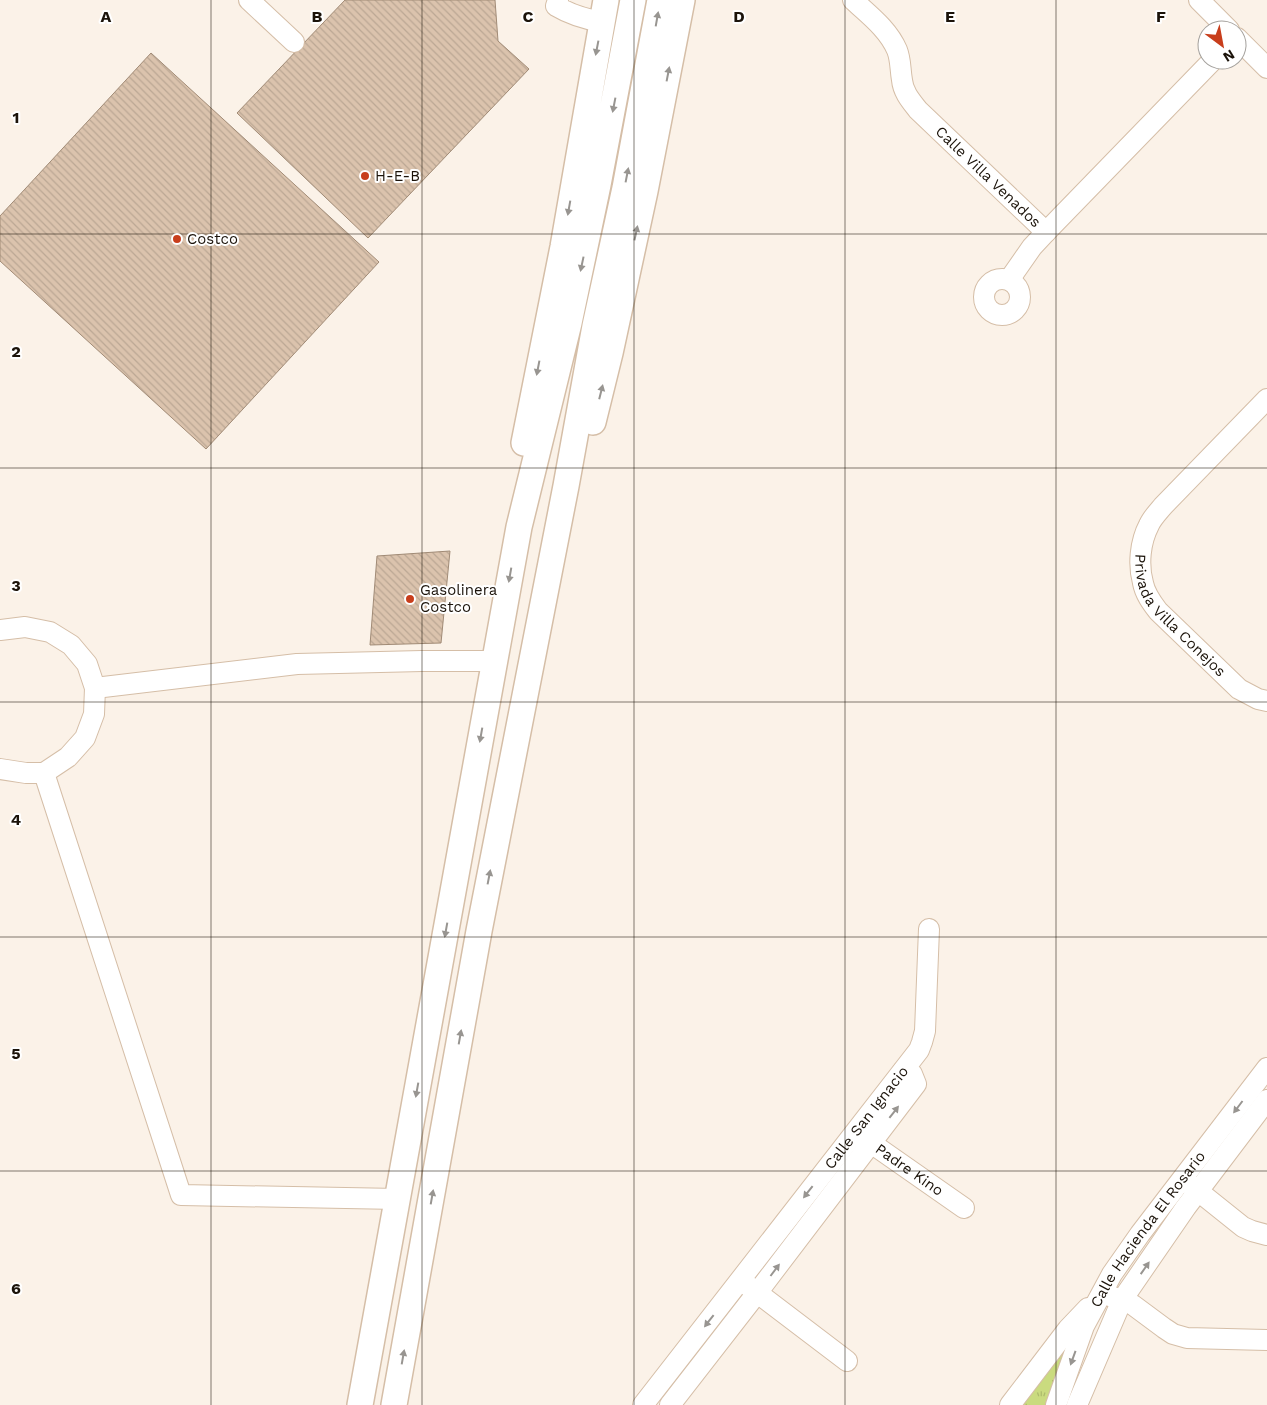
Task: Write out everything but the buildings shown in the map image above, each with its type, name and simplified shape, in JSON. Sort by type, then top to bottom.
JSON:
[{"type":"main road","points":[[360,1405],[519,528],[570,323],[633,0]]},
{"type":"main road","points":[[394,1405],[479,931],[566,486],[595,326],[625,188],[660,0]]},
{"type":"main road","points":[[566,486],[584,446],[595,414],[610,353],[645,191],[682,0]]},
{"type":"main road","points":[[519,528],[517,496],[519,470],[563,246],[604,11]]},
{"type":"street","points":[[249,0],[294,42]]},
{"type":"street","name":"Calle Villa Venados","points":[[853,0],[889,36],[902,66],[902,81],[905,92],[914,104],[1046,232],[1203,70]]},
{"type":"street","points":[[1199,0],[1219,20]]},
{"type":"street","points":[[554,2],[576,16],[604,11]]},
{"type":"street","points":[[1247,48],[1267,68]]},
{"type":"street","points":[[1009,280],[1032,247],[1046,232]]},
{"type":"street","name":"Privada Villa Conejos","points":[[1267,399],[1163,506],[1149,523],[1140,554],[1142,583],[1148,597],[1158,611],[1239,689],[1258,699],[1267,701]]},
{"type":"street","points":[[0,630],[25,627],[50,632],[71,645],[87,664],[95,688],[94,714],[85,738],[68,756],[44,774],[0,769]]},
{"type":"street","points":[[95,688],[296,664],[422,661],[495,662]]},
{"type":"street","points":[[44,774],[181,1195],[398,1199]]},
{"type":"street","name":"Calle San Ignacio","points":[[643,1405],[740,1280],[863,1137],[916,1084],[912,1074],[903,1071],[919,1050],[925,1031],[929,929]]},
{"type":"street","name":"Calle Hacienda El Rosario","points":[[1056,1405],[1084,1326],[1112,1274],[1182,1179],[1261,1088],[1267,1068]]},
{"type":"street","name":"Calle Hacienda El Rosario","points":[[1076,1405],[1122,1300],[1198,1191],[1267,1100]]},
{"type":"street","name":"Calle San Ignacio","points":[[670,1405],[757,1293],[863,1137]]},
{"type":"street","name":"Padre Kino","points":[[863,1137],[964,1208]]},
{"type":"street","points":[[1182,1179],[1243,1227],[1267,1235]]},
{"type":"street","points":[[740,1280],[847,1361]]},
{"type":"street","points":[[1010,1405],[1068,1329],[1101,1294],[1122,1300],[1141,1310],[1174,1334],[1186,1338],[1267,1340]]},
{"type":"green space","points":[[1071,1334],[1050,1405],[1017,1405]]},
{"type":"place","name":"H-E-B","points":[[365,176]]},
{"type":"place","name":"Costco","points":[[177,239]]},
{"type":"place","name":"Gasolinera Costco","points":[[410,599]]}]
